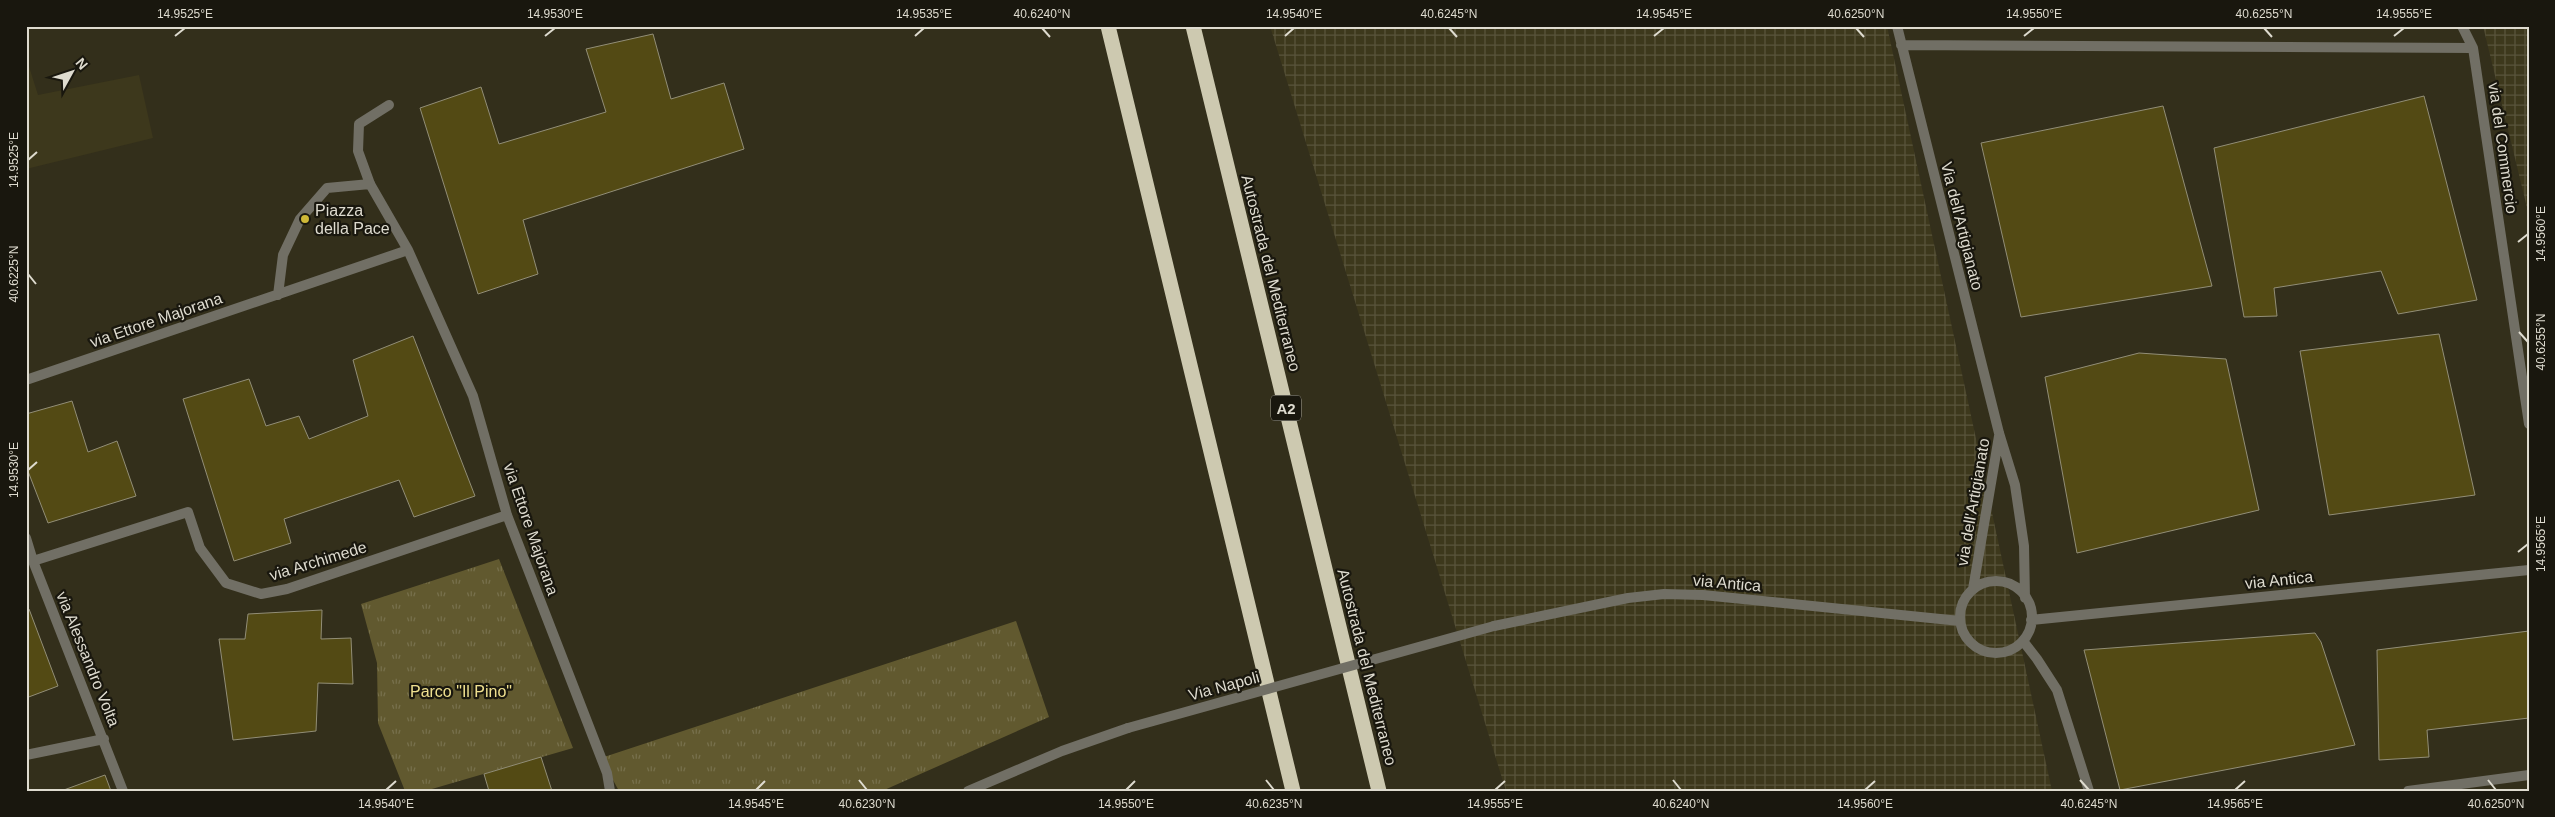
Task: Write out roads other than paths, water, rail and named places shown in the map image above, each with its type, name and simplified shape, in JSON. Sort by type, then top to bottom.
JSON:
[{"type":"highway","points":[[1108,26],[1293,791]]},
{"type":"highway","name":"Autostrada del Mediterraneo","points":[[1193,26],[1379,791]]},
{"type":"street","name":"Via dell'Artigianato","points":[[1897,26],[1999,433]]},
{"type":"street","name":"via del Commercio","points":[[2462,26],[2473,48],[2529,424]]},
{"type":"street","points":[[1901,45],[2473,48]]},
{"type":"street","name":"via Ettore Majorana","points":[[389,105],[359,124],[358,151],[370,184],[408,250],[473,396],[506,515],[607,773],[610,791]]},
{"type":"street","points":[[278,295],[282,255],[300,219],[328,188],[370,184]]},
{"type":"street","name":"via Ettore Majorana","points":[[26,380],[408,250]]},
{"type":"street","name":"via dell'Artigianato","points":[[1973,589],[1999,433]]},
{"type":"street","name":"via dell'Artigianato","points":[[1999,433],[2015,485],[2024,546],[2026,598],[2031,620]]},
{"type":"street","name":"via Archimede","points":[[33,562],[188,512],[200,548],[226,583],[261,594],[287,589],[506,515]]},
{"type":"street","name":"via Alessandro Volta","points":[[26,538],[33,562],[123,791]]},
{"type":"street","name":"via Antica","points":[[2031,620],[2529,570]]},
{"type":"street","name":"via dell'Artigianato","points":[[1960,621],[1961,609],[1965,598],[1973,589],[1984,583],[2008,583],[2018,589],[2026,598]]},
{"type":"street","name":"via Antica","points":[[1494,626],[1628,598],[1664,594],[1703,595],[1960,621]]},
{"type":"street","points":[[1960,621],[1963,632],[1970,642],[1979,649],[1990,653],[2002,653],[2014,649],[2023,641],[2031,620]]},
{"type":"street","name":"Via Napoli","points":[[968,791],[1062,751],[1128,728],[1494,626]]},
{"type":"street","points":[[2023,641],[2057,690],[2089,791]]},
{"type":"street","points":[[26,755],[104,739]]},
{"type":"street","points":[[2408,791],[2529,775]]},
{"type":"place","name":"Piazza della Pace","points":[[305,219]]},
{"type":"park label","name":"Parco \"Il Pino\"","points":[[461,691]]}]
